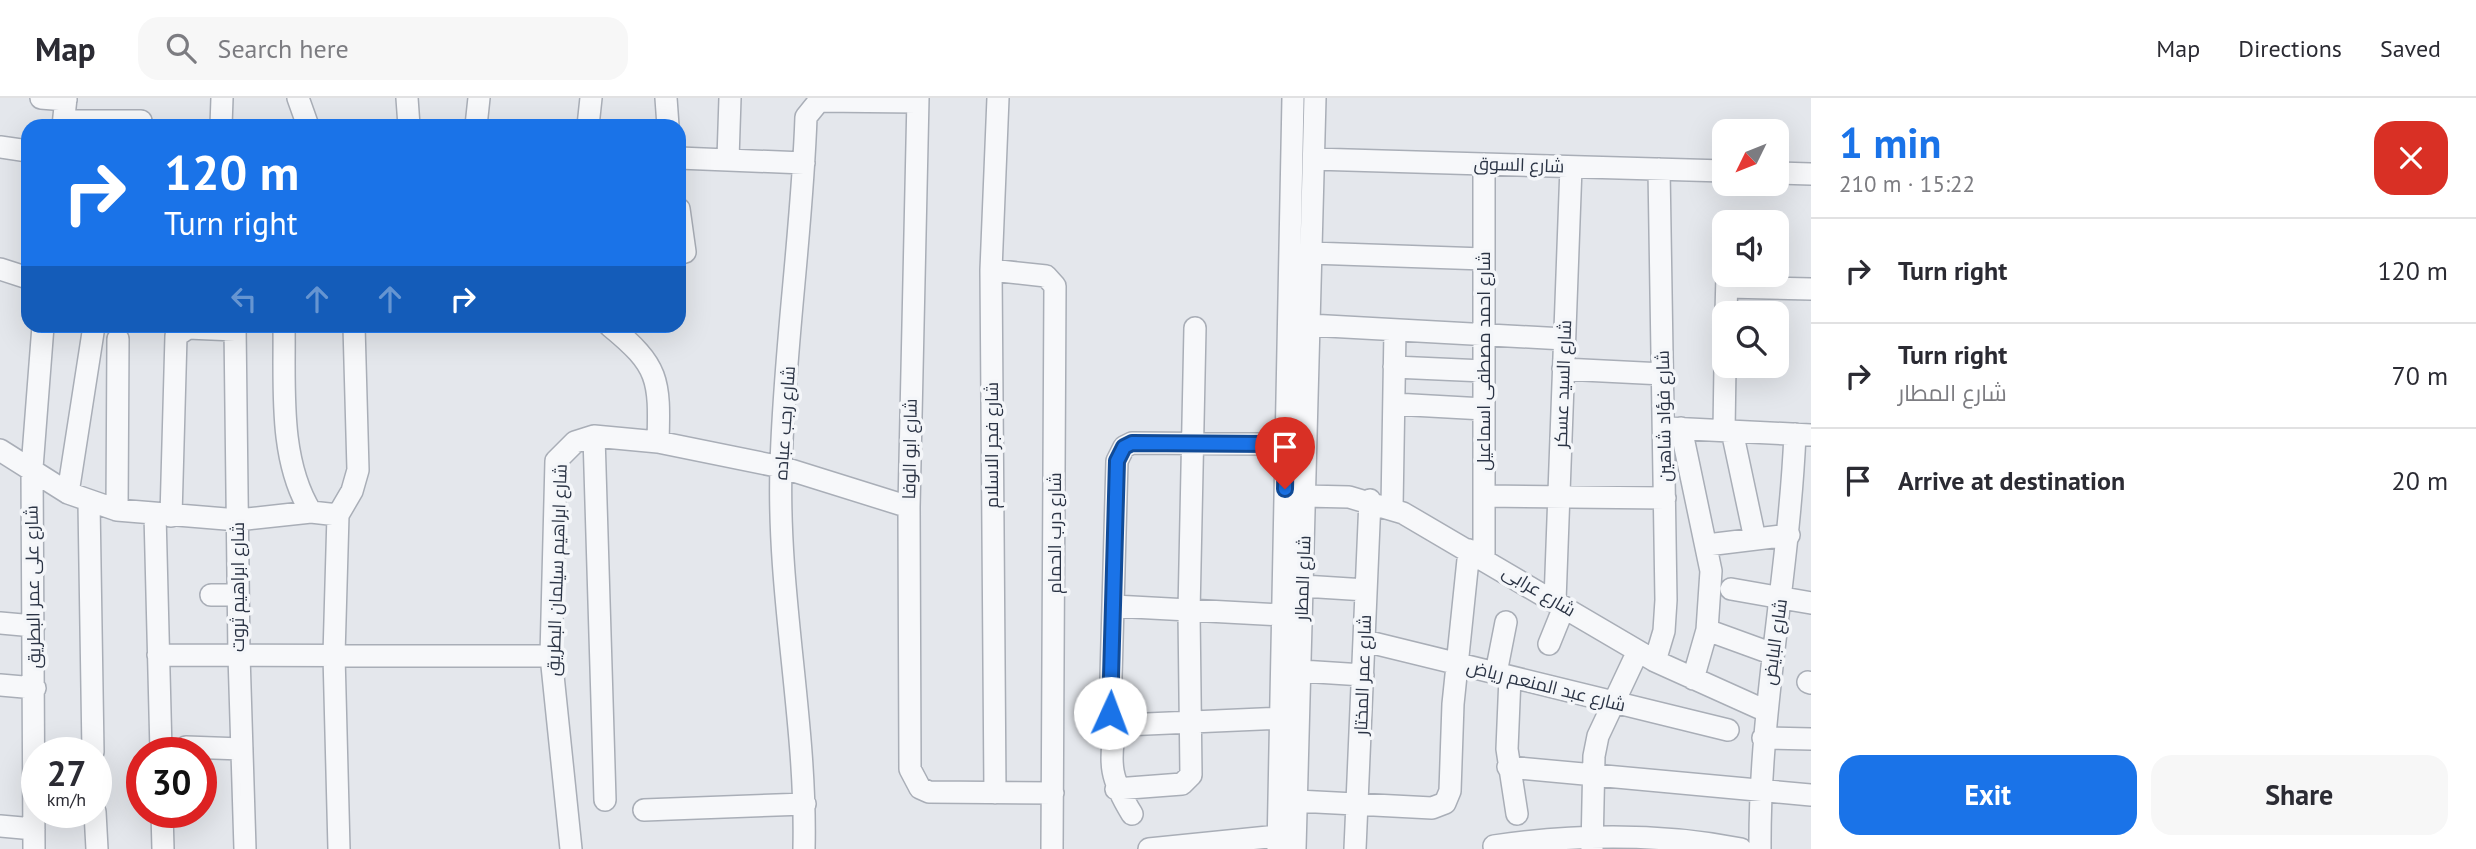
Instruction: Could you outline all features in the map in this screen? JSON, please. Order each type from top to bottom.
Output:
[{"type":"street","points":[[41,98],[64,111],[126,119]]},
{"type":"street","points":[[221,119],[222,98]]},
{"type":"street","points":[[298,98],[306,119]]},
{"type":"street","points":[[407,98],[408,119]]},
{"type":"street","points":[[477,119],[479,98]]},
{"type":"street","points":[[589,119],[591,98]]},
{"type":"street","points":[[666,98],[668,119]]},
{"type":"street","points":[[728,159],[730,98]]},
{"type":"street","name":"شارع فجر الاسلام","points":[[995,793],[991,270],[998,98]]},
{"type":"street","name":"شارع المطار","points":[[1293,98],[1286,444],[1294,533],[1303,586],[1295,849]]},
{"type":"street","name":"شارع المطار","points":[[1278,842],[1283,615],[1294,533],[1305,496],[1315,98]]},
{"type":"street","name":"شارع رجب عباده","points":[[804,849],[805,804],[782,582],[781,467],[806,117],[811,106],[819,101],[918,100]]},
{"type":"street","name":"شارع ابو الوفا","points":[[918,100],[909,507],[910,769],[920,788],[929,792],[995,793]]},
{"type":"street","points":[[0,147],[21,150]]},
{"type":"street","points":[[686,158],[804,163]]},
{"type":"street","name":"شارع السوق","points":[[1314,159],[1712,171]]},
{"type":"street","name":"شارع احمد مصطفى اسماعيل","points":[[1359,804],[1432,808],[1445,803],[1450,791],[1457,664],[1484,496],[1484,164]]},
{"type":"street","name":"شارع السيد عسكر","points":[[1549,644],[1560,604],[1559,497],[1571,167]]},
{"type":"street","name":"شارع فؤاد شاهين","points":[[1592,843],[1593,773],[1598,736],[1612,702],[1647,656],[1666,615],[1665,498],[1672,428],[1663,374],[1659,169]]},
{"type":"street","points":[[1789,173],[1811,174]]},
{"type":"street","points":[[1311,253],[1484,259]]},
{"type":"street","points":[[0,269],[21,276]]},
{"type":"street","name":"شارع درب الحمام","points":[[991,270],[1046,276],[1055,286],[1052,849]]},
{"type":"street","points":[[1789,287],[1811,289]]},
{"type":"street","points":[[1309,325],[1564,339]]},
{"type":"street","points":[[1116,789],[1188,781],[1191,775],[1189,612],[1195,328]]},
{"type":"street","points":[[1392,508],[1395,330]]},
{"type":"street","name":"شارع على عمر البطريق","points":[[34,839],[32,468],[42,333]]},
{"type":"street","points":[[68,493],[93,333]]},
{"type":"street","points":[[161,737],[158,654],[163,515],[176,336],[180,333]]},
{"type":"street","name":"شارع ابراهيم ثروت","points":[[235,333],[239,655],[245,849]]},
{"type":"street","points":[[284,333],[287,431],[296,480],[311,512]]},
{"type":"street","points":[[339,849],[334,655],[338,515],[352,491],[358,470],[354,333]]},
{"type":"street","points":[[617,333],[652,366],[660,399],[659,442]]},
{"type":"street","points":[[117,339],[117,510]]},
{"type":"street","points":[[1394,367],[1484,371]]},
{"type":"street","points":[[1563,369],[1663,374]]},
{"type":"street","points":[[1726,378],[1728,431],[1755,539]]},
{"type":"street","points":[[1394,404],[1484,409]]},
{"type":"street","points":[[1693,679],[1707,630],[1712,590],[1706,545],[1672,428],[1803,435]]},
{"type":"street","name":"شارع البايض","points":[[1760,849],[1763,738],[1803,435]]},
{"type":"street","points":[[605,800],[594,436],[659,442],[781,467],[909,507]]},
{"type":"street","name":"شارع ابراهيم سيلمان البطريق","points":[[571,849],[551,656],[556,461],[575,442],[594,436]]},
{"type":"street","points":[[1132,814],[1116,789],[1111,763],[1116,724],[1110,713],[1120,452],[1132,443],[1286,444]]},
{"type":"street","points":[[0,450],[68,493],[89,503],[117,510],[238,520],[311,512],[338,515]]},
{"type":"street","name":"شارع عرابى","points":[[1305,496],[1370,500],[1392,508],[1647,656],[1766,711]]},
{"type":"street","points":[[1484,496],[1665,498]]},
{"type":"street","name":"شارع عمر المختار","points":[[1355,849],[1370,500]]},
{"type":"street","points":[[89,503],[93,737]]},
{"type":"street","points":[[1706,545],[1789,535]]},
{"type":"street","points":[[1303,586],[1366,590]]},
{"type":"street","points":[[1731,589],[1811,603]]},
{"type":"street","points":[[211,595],[238,595]]},
{"type":"street","points":[[1114,606],[1283,615]]},
{"type":"street","points":[[1506,622],[1503,675],[1508,767],[1517,814]]},
{"type":"street","points":[[0,623],[34,626]]},
{"type":"street","points":[[1707,630],[1773,654]]},
{"type":"street","name":"شارع عبد المنعم رياض","points":[[1364,642],[1728,730]]},
{"type":"street","points":[[158,654],[551,656]]},
{"type":"street","points":[[1301,671],[1363,675]]},
{"type":"street","points":[[0,685],[35,688]]},
{"type":"street","points":[[1116,724],[1281,718]]},
{"type":"street","points":[[1763,738],[1811,739]]},
{"type":"street","points":[[217,748],[242,749]]},
{"type":"street","points":[[1508,767],[1811,795]]},
{"type":"street","points":[[995,793],[1053,793]]},
{"type":"street","points":[[1297,801],[1359,804]]},
{"type":"street","points":[[644,810],[805,804]]},
{"type":"street","points":[[0,826],[34,839]]},
{"type":"street","points":[[96,828],[97,849]]},
{"type":"street","points":[[162,828],[163,849]]},
{"type":"street","points":[[1494,846],[1686,841],[1741,849]]},
{"type":"street","points":[[1149,849],[1278,842]]},
{"type":"route","points":[[1110,713],[1117,461],[1120,452],[1132,443],[1286,444],[1285,489]]}]
